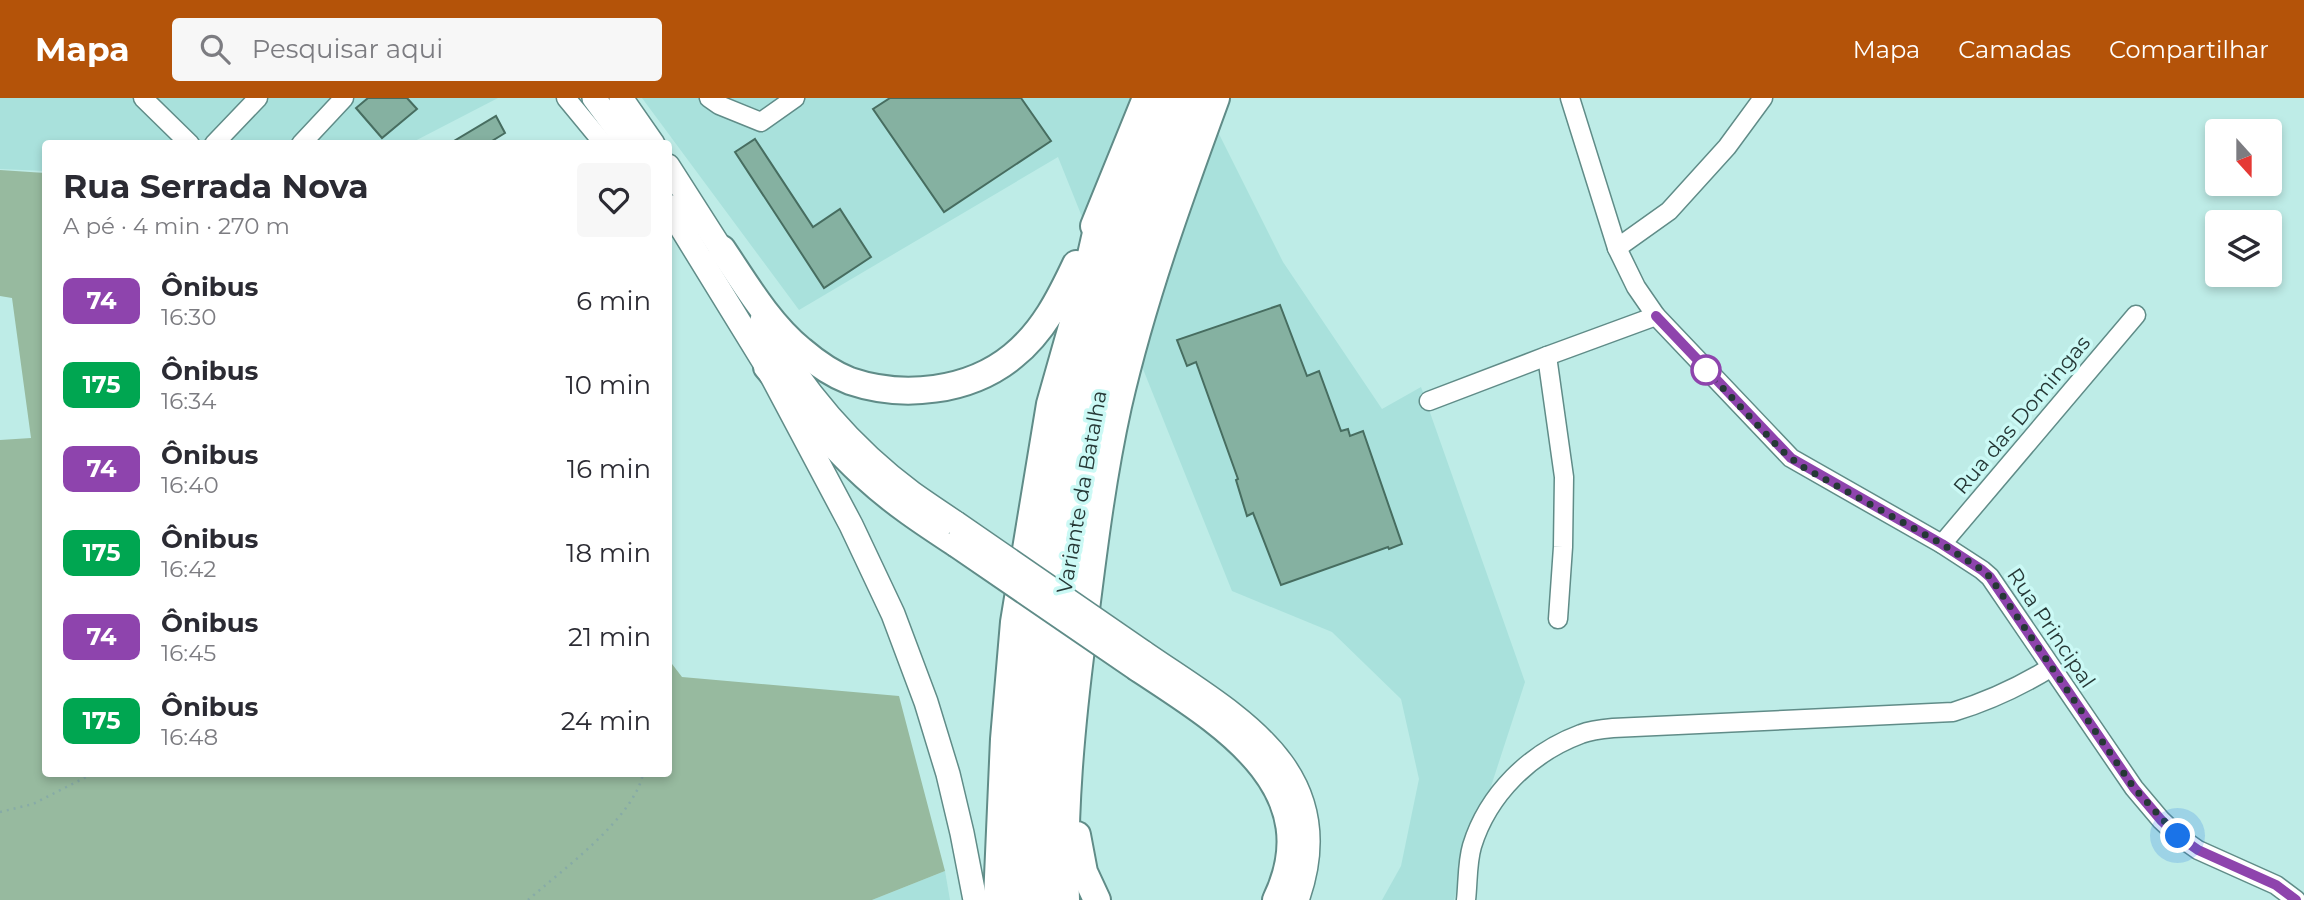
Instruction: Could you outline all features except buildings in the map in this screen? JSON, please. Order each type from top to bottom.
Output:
[{"type":"highway","points":[[722,249],[783,333],[814,360],[851,381],[916,391],[957,384],[977,377],[1000,365],[1024,346],[1047,319],[1062,295],[1101,212],[1146,98]]},
{"type":"highway","name":"Variante da Batalha","points":[[1019,900],[1024,741],[1033,635],[1059,465],[1080,364],[1108,268],[1128,204],[1168,98]]},
{"type":"highway","name":"Variante da Batalha","points":[[1043,900],[1051,704],[1070,543],[1084,459],[1095,406],[1147,220],[1193,98]]},
{"type":"highway","points":[[1066,900],[1067,776],[1103,482],[1118,405],[1165,240],[1216,98]]},
{"type":"highway","points":[[997,900],[1004,739],[1018,596],[1050,404],[1086,277],[1101,212]]},
{"type":"highway","points":[[767,367],[867,478],[907,510],[956,534],[1140,660],[1255,756],[1269,774],[1283,802],[1290,834],[1288,867],[1276,900]]},
{"type":"highway","points":[[1074,707],[1078,844],[1084,872],[1097,900]]},
{"type":"main road","points":[[594,98],[625,140]]},
{"type":"main road","points":[[621,98],[650,140]]},
{"type":"main road","points":[[672,172],[722,249],[775,342],[814,398],[866,454],[956,534]]},
{"type":"main road","points":[[672,212],[767,367],[862,547],[893,614],[911,659],[948,774],[975,900]]},
{"type":"main road","points":[[1140,660],[1237,718],[1283,763],[1300,795],[1309,832],[1307,867],[1297,900]]},
{"type":"street","points":[[143,98],[186,140]]},
{"type":"street","points":[[218,140],[258,98]]},
{"type":"street","points":[[305,140],[344,98]]},
{"type":"street","points":[[566,98],[601,140]]},
{"type":"street","points":[[709,98],[719,105],[761,121],[790,99]]},
{"type":"street","name":"Rua Principal","points":[[1570,98],[1617,248],[1636,287],[1656,316],[1791,458],[1942,544],[1990,577],[2138,795],[2178,836],[2198,850],[2276,885],[2296,900]]},
{"type":"street","points":[[1617,248],[1668,211],[1727,147],[1763,98]]},
{"type":"street","points":[[672,225],[694,248]]},
{"type":"street","name":"Rua das Domingas","points":[[1942,544],[2136,315]]},
{"type":"street","points":[[1429,401],[1656,316]]},
{"type":"street","points":[[1547,356],[1564,477],[1558,619]]},
{"type":"street","points":[[1466,900],[1471,848],[1500,792],[1519,771],[1550,748],[1583,733],[1613,728],[1954,712],[2013,690],[2050,668]]},
{"type":"path","points":[[0,812],[33,804],[86,777]]},
{"type":"path","points":[[528,900],[604,834],[632,799],[642,777]]},
{"type":"shaded area","points":[[0,98],[498,98],[417,140],[42,140],[42,171],[0,169]]},
{"type":"shaded area","points":[[642,98],[1201,98],[1283,262],[1382,409],[1421,387],[1525,682],[1454,900],[1382,900],[1401,866],[1419,779],[1401,699],[1332,632],[1232,591],[1058,157],[799,310]]},
{"type":"shaded area","points":[[945,871],[950,900],[872,900]]},
{"type":"green space","points":[[0,170],[42,173],[42,777],[672,777],[672,664],[682,677],[899,696],[945,871],[872,900],[0,900],[0,440],[31,438],[12,298],[0,296]]},
{"type":"bus line","name":"74","points":[[1656,316],[1780,449],[1801,466],[1942,544],[1990,577],[2143,801],[2161,820],[2198,850],[2276,885],[2296,900]]},
{"type":"route","points":[[1706,370],[1780,449],[1801,466],[1942,544],[1990,577],[2143,801],[2178,836]]}]
